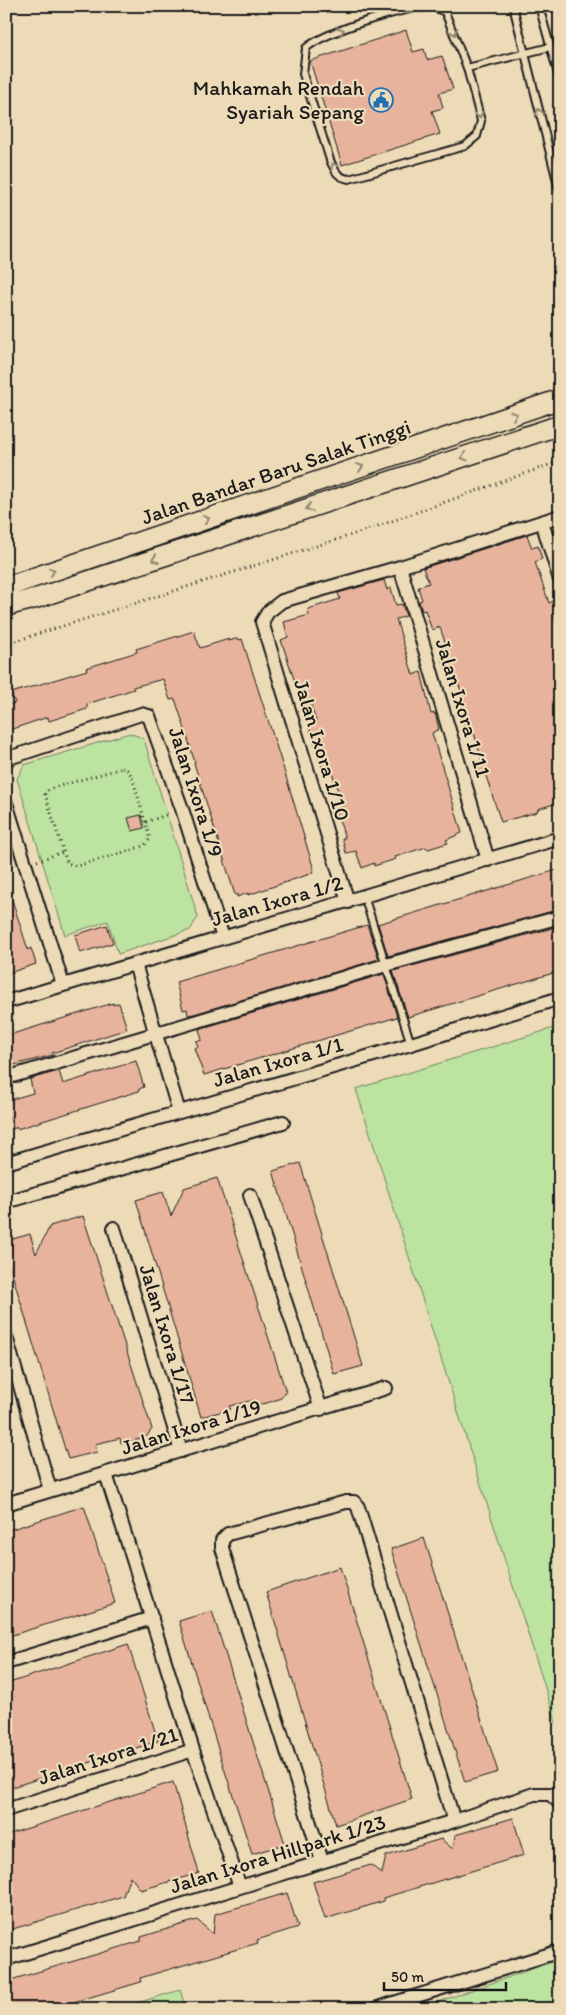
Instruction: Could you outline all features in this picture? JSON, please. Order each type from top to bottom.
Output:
[{"type":"main road","name":"Jalan Bandar Baru Salak Tinggi","points":[[6,587],[560,399]]},
{"type":"main road","name":"Jalan Bandar Baru Salak Tinggi","points":[[6,606],[47,595],[560,425]]},
{"type":"street","points":[[400,567],[560,516]]},
{"type":"street","points":[[542,522],[560,580]]},
{"type":"street","name":"Jalan Ixora 1/10","points":[[348,902],[262,622],[268,612],[282,601],[400,567]]},
{"type":"street","name":"Jalan Ixora 1/11","points":[[400,567],[488,860]]},
{"type":"street","name":"Jalan Ixora 1/9","points":[[6,759],[141,714],[149,716],[182,809],[223,938]]},
{"type":"street","points":[[6,803],[63,985]]},
{"type":"street","name":"Jalan Ixora 1/2","points":[[6,1002],[560,838]]},
{"type":"street","points":[[6,1078],[386,966],[560,917]]},
{"type":"street","points":[[135,964],[179,1112]]},
{"type":"street","name":"Jalan Ixora 1/1","points":[[6,1163],[411,1044],[560,998]]},
{"type":"street","points":[[6,1202],[283,1122]]},
{"type":"street","points":[[250,1195],[321,1409]]},
{"type":"street","name":"Jalan Ixora 1/17","points":[[114,1228],[181,1452]]},
{"type":"street","points":[[6,1337],[50,1490]]},
{"type":"street","name":"Jalan Ixora 1/19","points":[[6,1504],[386,1388]]},
{"type":"street","points":[[106,1474],[193,1750],[240,1887]]},
{"type":"street","points":[[322,1861],[222,1548],[222,1540],[228,1534],[346,1502],[354,1502],[358,1507],[454,1821]]},
{"type":"street","points":[[6,1663],[152,1618]]},
{"type":"street","name":"Jalan Ixora 1/21","points":[[6,1810],[193,1750]]},
{"type":"street","name":"Jalan Ixora Hillpark 1/23","points":[[6,1959],[454,1821],[534,1794],[550,1794],[560,1803]]},
{"type":"street","points":[[375,2009],[560,1951]]},
{"type":"lane","points":[[429,6],[446,12],[467,68],[481,121],[477,136],[464,146],[349,179],[340,177],[335,172],[303,74],[306,48],[324,36],[382,17],[429,6]]},
{"type":"lane","points":[[513,6],[560,193]]},
{"type":"lane","points":[[539,6],[560,81]]},
{"type":"lane","points":[[467,68],[550,47]]},
{"type":"lane","points":[[364,896],[411,1044]]},
{"type":"path","points":[[6,644],[364,532],[560,461]]},
{"type":"path","points":[[122,768],[127,770],[132,776],[150,839],[144,846],[77,866],[67,863],[63,852],[45,794],[49,789],[122,768]]},
{"type":"path","points":[[146,822],[182,809]]},
{"type":"path","points":[[26,864],[63,852]]},
{"type":"green space","points":[[130,733],[144,739],[198,917],[190,930],[118,954],[108,921],[65,935],[17,779],[24,765]]},
{"type":"green space","points":[[560,1026],[560,1735],[356,1089]]},
{"type":"green space","points":[[560,1959],[560,2009],[418,2009]]},
{"type":"green space","points":[[180,1990],[186,2009],[117,2009]]},
{"type":"building","name":"Mahkamah Rendah Syariah Sepang","points":[[406,30],[413,52],[424,49],[427,60],[442,56],[453,89],[439,93],[443,108],[432,111],[440,134],[342,165],[310,61]]},
{"type":"building","points":[[527,535],[532,548],[538,546],[542,559],[535,562],[549,603],[553,601],[558,615],[554,617],[560,635],[560,802],[538,809],[537,812],[501,822],[486,776],[480,775],[476,762],[482,761],[474,733],[467,734],[457,705],[465,703],[453,668],[447,671],[442,658],[449,655],[440,627],[432,630],[425,610],[422,611],[419,601],[422,600],[418,587],[429,583],[423,568]]},
{"type":"building","points":[[384,580],[387,590],[391,588],[396,605],[402,604],[406,616],[396,619],[413,675],[421,672],[431,714],[435,713],[439,729],[432,733],[462,833],[446,840],[448,843],[428,849],[426,847],[395,857],[396,859],[374,866],[374,863],[362,868],[356,851],[346,853],[342,838],[345,838],[336,810],[343,807],[330,766],[322,767],[309,726],[317,724],[307,694],[300,697],[281,640],[288,637],[284,622],[309,615],[308,609],[340,599],[338,593]]},
{"type":"building","points":[[194,631],[200,648],[229,639],[229,641],[238,638],[239,640],[242,639],[284,770],[314,870],[312,871],[313,873],[248,895],[248,893],[237,897],[237,894],[235,895],[175,699],[170,700],[163,679],[133,687],[134,689],[87,704],[87,709],[49,721],[48,717],[6,731],[6,706],[15,703],[11,693],[87,670],[86,668],[137,652],[136,649]]},
{"type":"building","points":[[141,815],[144,828],[132,831],[128,818]]},
{"type":"building","points":[[560,869],[560,909],[388,956],[378,924]]},
{"type":"building","points":[[9,890],[28,950],[31,948],[36,964],[6,974],[6,891]]},
{"type":"building","points":[[107,925],[113,943],[80,953],[75,935]]},
{"type":"building","points":[[367,925],[379,959],[194,1014],[188,1015],[187,1009],[183,1010],[176,982]]},
{"type":"building","points":[[560,926],[560,971],[408,1017],[393,971]]},
{"type":"building","points":[[384,974],[397,1017],[204,1075],[194,1048],[198,1047],[196,1041],[202,1040],[199,1029]]},
{"type":"building","points":[[113,1003],[113,1005],[119,1003],[127,1029],[52,1053],[53,1055],[6,1067],[6,1036]]},
{"type":"building","points":[[136,1061],[144,1087],[139,1089],[139,1091],[13,1129],[6,1108],[6,1101],[33,1093],[30,1079],[59,1071],[63,1084]]},
{"type":"building","points":[[300,1163],[363,1366],[334,1374],[273,1171]]},
{"type":"building","points":[[217,1178],[286,1392],[281,1398],[267,1403],[255,1405],[254,1400],[229,1406],[231,1409],[201,1417],[136,1200],[163,1192],[171,1216],[184,1188]]},
{"type":"building","points":[[83,1216],[152,1429],[147,1436],[133,1441],[121,1443],[120,1438],[95,1444],[97,1452],[68,1459],[6,1253],[6,1241],[30,1234],[36,1254],[50,1226]]},
{"type":"building","points":[[84,1506],[115,1603],[6,1637],[6,1531]]},
{"type":"building","points":[[424,1538],[498,1772],[465,1782],[391,1549]]},
{"type":"building","points":[[340,1567],[412,1799],[336,1825],[266,1592]]},
{"type":"building","points":[[212,1611],[285,1844],[252,1854],[179,1621]]},
{"type":"building","points":[[128,1644],[158,1741],[6,1789],[6,1684]]},
{"type":"building","points":[[173,1782],[199,1873],[141,1890],[130,1876],[123,1896],[6,1931],[6,1835]]},
{"type":"building","points":[[513,1818],[524,1855],[383,1898],[384,1901],[325,1919],[313,1882],[371,1865],[382,1874],[386,1856],[441,1839],[453,1849],[455,1835]]},
{"type":"building","points":[[287,1893],[298,1927],[257,1940],[258,1943],[140,1978],[141,1982],[50,2009],[9,2009],[6,1999],[6,1973],[14,1979],[141,1941],[141,1937],[197,1920],[213,1934],[215,1914]]},
{"type":"place","name":"Mahkamah Rendah Syariah Sepang","points":[[381,100]]}]
